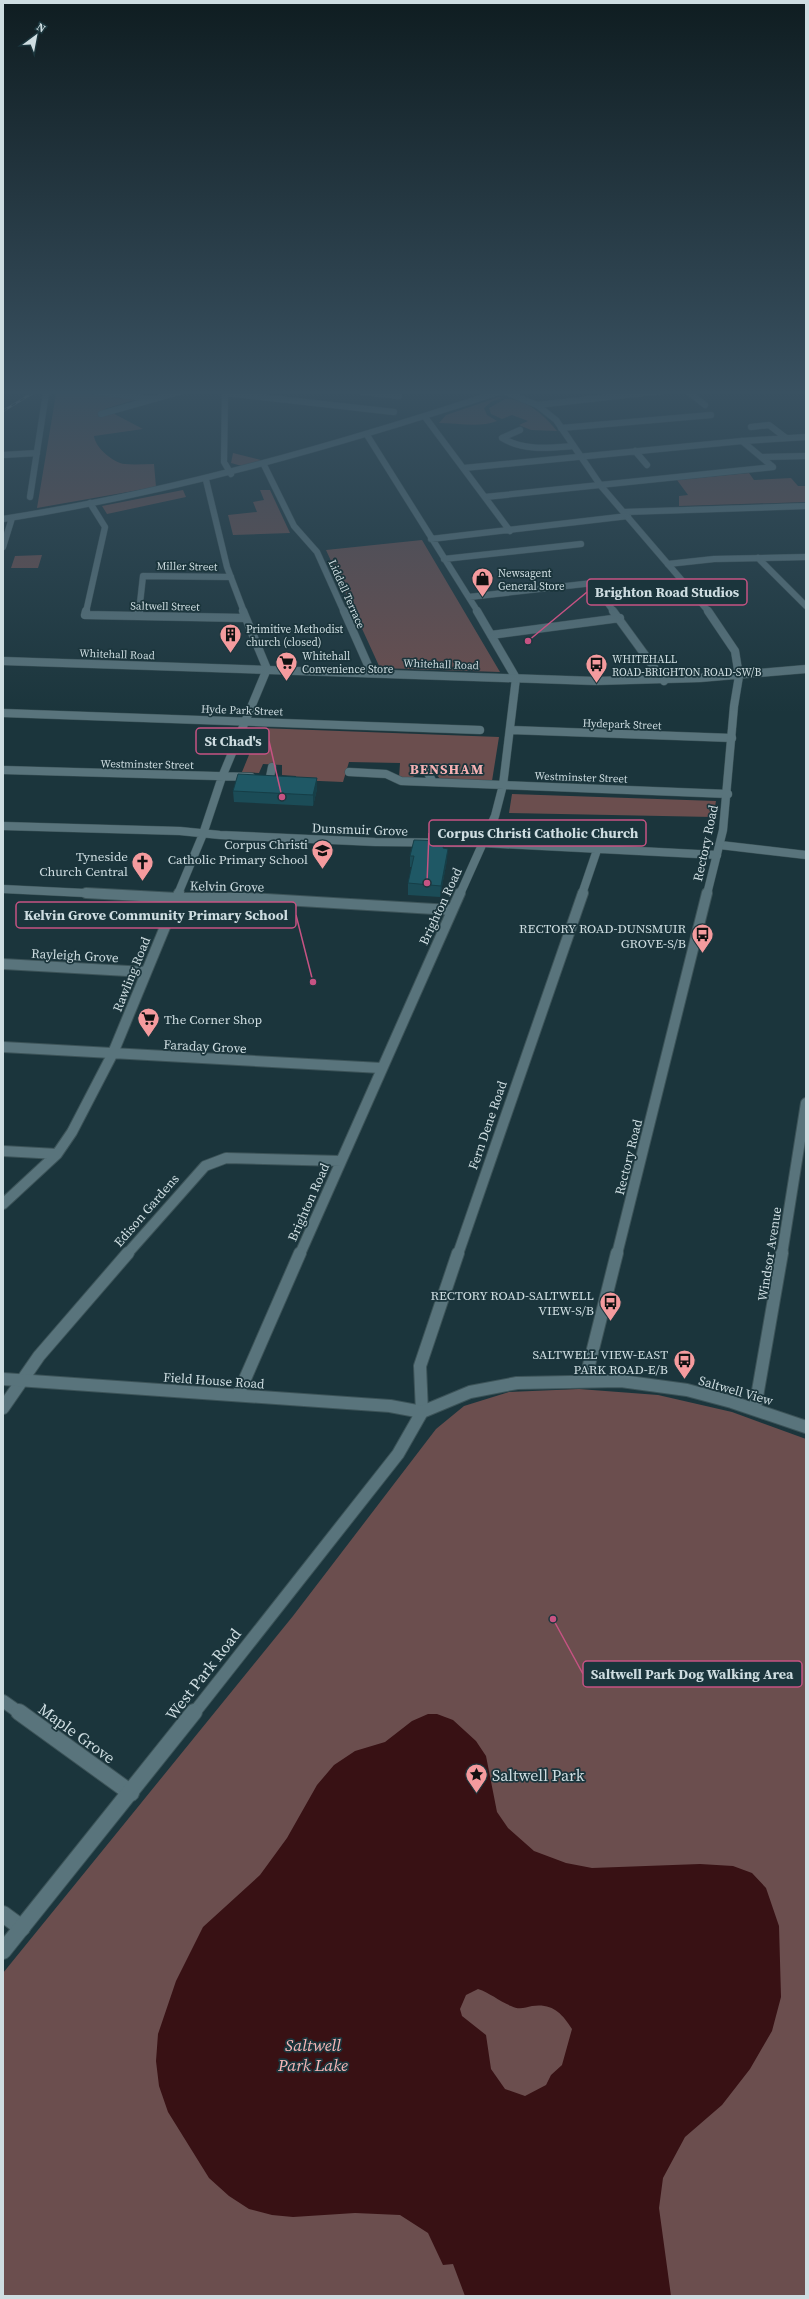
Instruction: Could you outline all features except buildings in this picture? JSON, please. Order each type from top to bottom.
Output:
[{"type":"street","points":[[3,519],[114,498]]},
{"type":"street","points":[[211,498],[230,577],[244,618],[257,640],[267,669]]},
{"type":"street","name":"Liddell Terrace","points":[[280,498],[294,526],[317,552],[371,672]]},
{"type":"street","points":[[406,498],[469,597],[516,678]]},
{"type":"street","points":[[486,498],[510,530]]},
{"type":"street","name":"Rectory Road","points":[[588,1380],[589,1365],[720,844],[728,794],[732,738],[739,676],[735,651],[730,640],[612,498]]},
{"type":"street","name":"Saltwell Street","points":[[90,503],[105,527],[85,615],[244,618]]},
{"type":"street","points":[[431,539],[626,514],[806,506]]},
{"type":"street","points":[[3,547],[12,518]]},
{"type":"street","points":[[444,559],[581,544]]},
{"type":"street","points":[[668,564],[714,559],[806,557]]},
{"type":"street","points":[[758,558],[805,603]]},
{"type":"street","name":"Miller Street","points":[[139,616],[143,576],[230,577]]},
{"type":"street","points":[[469,597],[593,583],[620,618],[664,681]]},
{"type":"street","points":[[490,635],[620,618]]},
{"type":"street","name":"Whitehall Road","points":[[3,662],[371,672],[516,678],[664,681],[739,676],[806,669]]},
{"type":"street","name":"Rawling Road","points":[[3,1204],[57,1154],[72,1132],[114,1054],[203,834],[222,777],[267,669]]},
{"type":"street","name":"Brighton Road","points":[[238,1395],[451,910],[495,816],[503,785],[511,730],[516,678]]},
{"type":"street","name":"Hyde Park Street","points":[[3,713],[480,730]]},
{"type":"street","name":"Hydepark Street","points":[[511,730],[732,738]]},
{"type":"street","name":"Westminster Street","points":[[3,770],[267,777],[272,767]]},
{"type":"street","points":[[426,770],[433,782]]},
{"type":"street","name":"Westminster Street","points":[[348,772],[386,774],[401,781],[728,794]]},
{"type":"street","name":"Dunsmuir Grove","points":[[3,826],[180,831],[203,834],[375,842],[482,843],[717,855]]},
{"type":"street","points":[[720,844],[806,855]]},
{"type":"street","name":"Fern Dene Road","points":[[422,1412],[420,1366],[495,1140],[597,850]]},
{"type":"street","name":"Kelvin Grove","points":[[3,889],[177,898],[248,898],[354,903],[451,910]]},
{"type":"street","name":"Rayleigh Grove","points":[[3,964],[146,972]]},
{"type":"street","name":"Faraday Grove","points":[[3,1047],[381,1068]]},
{"type":"street","name":"Windsor Avenue","points":[[754,1408],[769,1338],[806,1103]]},
{"type":"street","points":[[3,1151],[57,1154]]},
{"type":"street","name":"Edison Gardens","points":[[3,1408],[8,1403],[15,1389],[24,1380],[39,1356],[74,1314],[205,1166],[226,1158],[341,1161]]},
{"type":"street","name":"Field House Road","points":[[3,1379],[390,1406],[422,1412]]},
{"type":"street","name":"Saltwell View","points":[[422,1412],[470,1392],[494,1386],[538,1380],[588,1380],[627,1382],[673,1388],[754,1408],[806,1427]]},
{"type":"street","name":"West Park Road","points":[[3,1951],[131,1793],[398,1454],[422,1412]]},
{"type":"street","name":"Maple Grove","points":[[3,1701],[131,1793]]},
{"type":"street","points":[[3,1914],[22,1928]]},
{"type":"shaded area","points":[[39,498],[92,498],[37,508]]},
{"type":"shaded area","points":[[141,498],[180,498],[107,514],[102,506]]},
{"type":"shaded area","points":[[263,498],[274,498],[290,533],[233,535],[228,515],[257,512],[253,502],[264,500]]},
{"type":"shaded area","points":[[679,498],[806,498],[806,502],[679,506]]},
{"type":"shaded area","points":[[422,540],[500,672],[380,668],[326,550]]},
{"type":"shaded area","points":[[42,555],[38,568],[11,568],[15,556]]},
{"type":"shaded area","points":[[260,728],[499,737],[492,781],[441,780],[430,767],[419,769],[420,773],[409,779],[399,778],[400,763],[349,762],[343,782],[296,780],[296,776],[282,775],[282,765],[263,764],[259,773],[242,772]]},
{"type":"shaded area","points":[[512,794],[716,801],[713,817],[509,813]]},
{"type":"shaded area","name":"Saltwell Park","points":[[579,1389],[658,1395],[732,1412],[806,1439],[806,2296],[3,2296],[3,1973],[293,1616],[436,1429],[464,1406],[509,1392]]},
{"type":"water","name":"Saltwell Park Lake","points":[[428,1714],[437,1714],[453,1720],[476,1741],[486,1756],[497,1812],[508,1828],[534,1851],[566,1863],[592,1868],[700,1864],[733,1866],[752,1873],[766,1888],[779,1926],[781,1997],[772,2031],[750,2069],[722,2105],[685,2137],[663,2178],[659,2208],[671,2296],[465,2296],[453,2264],[443,2265],[428,2233],[400,2215],[355,2213],[293,2217],[272,2215],[249,2209],[229,2196],[209,2178],[168,2112],[159,2086],[156,2061],[158,2034],[176,1981],[203,1927],[260,1875],[287,1838],[317,1785],[334,1765],[355,1751],[385,1742],[412,1721]],"holes":[[[478,1989],[516,2008],[539,2005],[551,2008],[556,2010],[568,2023],[572,2029],[562,2065],[551,2075],[546,2085],[525,2096],[505,2089],[491,2069],[486,2035],[462,2016],[460,2009],[466,1995]]]},
{"type":"place","name":"Newsagent General Store","points":[[482,598]]},
{"type":"place","name":"Brighton Road Studios","points":[[528,641]]},
{"type":"place","name":"Primitive Methodist church (closed)","points":[[230,654]]},
{"type":"place","name":"Whitehall Convenience Store","points":[[286,682]]},
{"type":"place","name":"WHITEHALL ROAD-BRIGHTON ROAD-SW/B","points":[[596,684]]},
{"type":"place","name":"St Chad's","points":[[282,797]]},
{"type":"place","name":"Corpus Christi Catholic Primary School","points":[[323,870]]},
{"type":"place","name":"Tyneside Church Central","points":[[143,882]]},
{"type":"place","name":"Corpus Christi Catholic Church","points":[[427,883]]},
{"type":"place","name":"RECTORY ROAD-DUNSMUIR GROVE-S/B","points":[[702,954]]},
{"type":"place","name":"Kelvin Grove Community Primary School","points":[[313,982]]},
{"type":"place","name":"The Corner Shop","points":[[149,1038]]},
{"type":"place","name":"RECTORY ROAD-SALTWELL VIEW-S/B","points":[[610,1322]]},
{"type":"place","name":"SALTWELL VIEW-EAST PARK ROAD-E/B","points":[[684,1380]]},
{"type":"place","name":"Saltwell Park Dog Walking Area","points":[[553,1619]]},
{"type":"place","name":"Saltwell Park","points":[[477,1794]]},
{"type":"district","name":"BENSHAM","points":[[447,769]]}]
